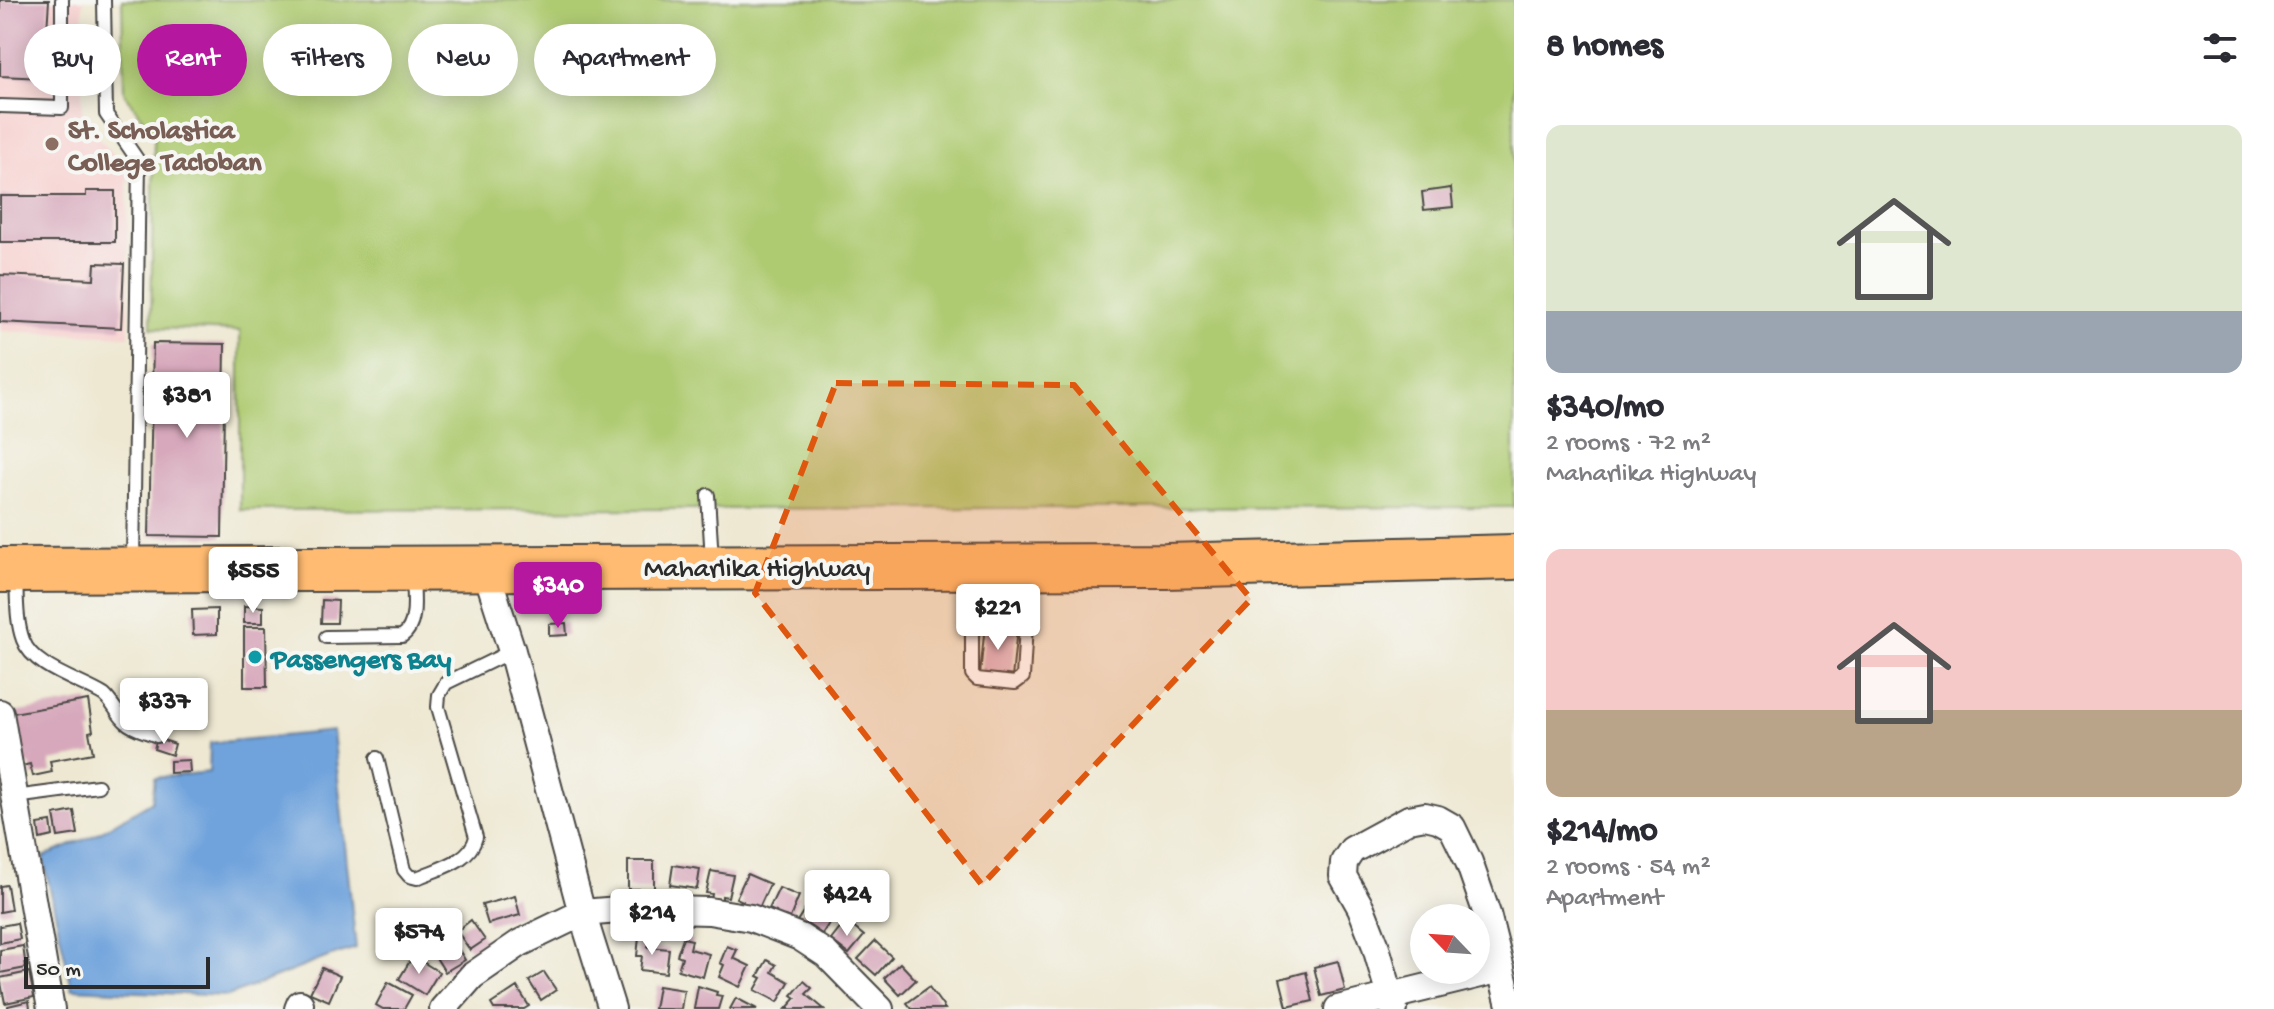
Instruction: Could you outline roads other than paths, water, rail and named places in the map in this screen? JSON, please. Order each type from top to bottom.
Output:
[{"type":"highway","name":"Maharlika Highway","points":[[8,570],[1166,566],[1514,557]]},
{"type":"street","points":[[485,567],[512,651],[582,913],[612,1009]]},
{"type":"street","points":[[0,713],[51,1009]]},
{"type":"street","points":[[1392,1002],[1361,908],[1343,876],[1344,862],[1352,850],[1409,819],[1425,816],[1452,827],[1469,862],[1511,1009]]},
{"type":"street","points":[[443,1009],[472,976],[520,943],[582,913],[631,909],[709,911],[751,918],[800,937],[826,954],[880,1009]]},
{"type":"street","points":[[1338,1009],[1392,1002],[1501,969]]},
{"type":"lane","points":[[0,106],[62,108],[62,0]]},
{"type":"lane","points":[[104,0],[106,114],[139,162],[133,569]]},
{"type":"lane","points":[[708,495],[713,566]]},
{"type":"lane","points":[[972,566],[972,674],[977,679],[1015,683],[1023,677],[1029,566]]},
{"type":"lane","points":[[326,637],[407,634],[412,623],[413,567]]},
{"type":"lane","points":[[8,570],[23,641],[32,655],[44,665],[104,695],[113,702],[129,725],[157,736]]},
{"type":"lane","points":[[377,758],[404,870],[409,876],[417,878],[465,857],[473,848],[476,837],[438,707],[439,695],[446,683],[512,651]]},
{"type":"lane","points":[[15,797],[98,786]]},
{"type":"water","points":[[333,731],[356,948],[228,996],[72,989],[43,857],[95,835],[152,801],[155,778],[209,772],[210,743]]},
{"type":"place","name":"St. Scholastica College Tacloban","points":[[52,144]]},
{"type":"place","name":"Passengers Bay","points":[[255,657]]}]
